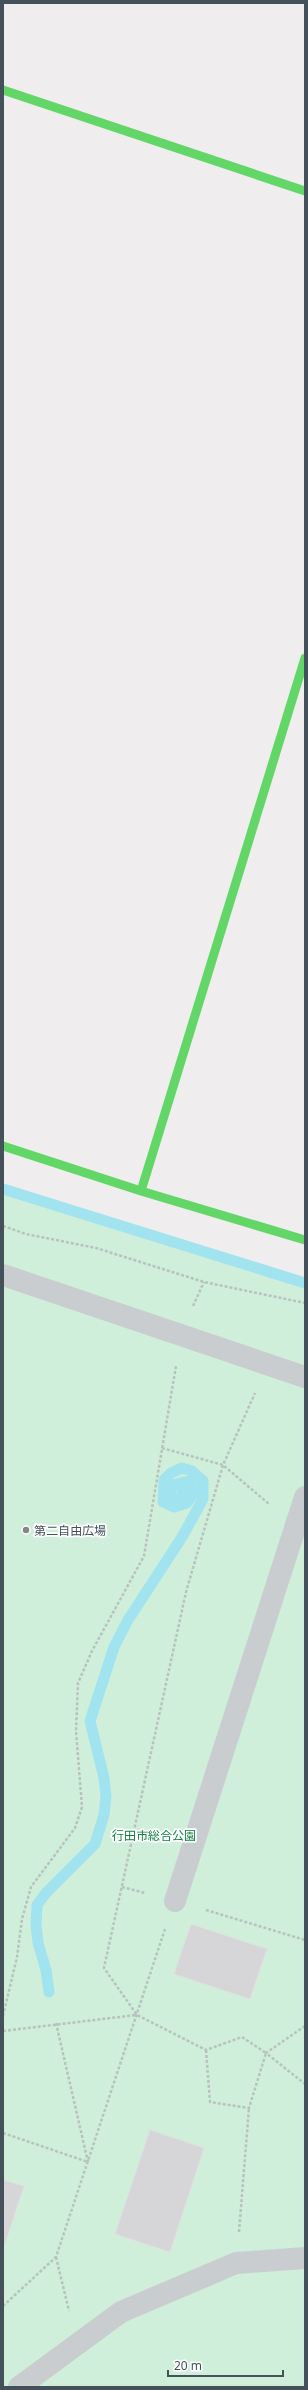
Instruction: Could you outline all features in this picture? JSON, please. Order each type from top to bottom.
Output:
[{"type":"street","points":[[3,90],[305,191]]},
{"type":"street","points":[[141,1191],[305,658]]},
{"type":"street","points":[[3,1146],[141,1191],[305,1240]]},
{"type":"lane","points":[[3,1275],[305,1377]]},
{"type":"lane","points":[[175,1901],[305,1497]]},
{"type":"lane","points":[[19,2387],[121,2312],[236,2263],[305,2258]]},
{"type":"path","points":[[3,1226],[26,1234],[96,1248],[204,1282],[305,1303]]},
{"type":"path","points":[[3,2016],[17,1957],[22,1919],[31,1888],[75,1828],[82,1807],[76,1731],[78,1683],[92,1651],[144,1556],[180,1336],[204,1282]]},
{"type":"path","points":[[267,1365],[223,1465],[186,1592],[104,1968],[137,2015],[206,2050],[242,2037],[266,2053],[305,2084]]},
{"type":"path","points":[[162,1448],[223,1465],[296,1526]]},
{"type":"path","points":[[122,1887],[175,1901],[305,1940]]},
{"type":"path","points":[[3,2306],[56,2257],[175,1901]]},
{"type":"path","points":[[3,2031],[56,2023],[137,2015]]},
{"type":"path","points":[[56,2023],[88,2162]]},
{"type":"path","points":[[236,2263],[249,2108],[266,2053],[305,2026]]},
{"type":"path","points":[[206,2050],[210,2102],[249,2108]]},
{"type":"path","points":[[3,2133],[88,2162]]},
{"type":"path","points":[[56,2257],[78,2343]]},
{"type":"green space","name":"行田市総合公園","points":[[3,1188],[305,1283],[305,2387],[3,2387]]},
{"type":"building","points":[[191,1924],[267,1949],[250,1999],[174,1974]]},
{"type":"building","points":[[150,2130],[204,2148],[170,2252],[115,2234]]},
{"type":"building","points":[[3,2180],[24,2186],[3,2250]]},
{"type":"waterway","points":[[3,1189],[305,1283]]},
{"type":"waterway","points":[[49,1992],[46,1970],[38,1943],[36,1925],[37,1905],[46,1893],[95,1844],[104,1815],[106,1796],[104,1778],[90,1721],[114,1647],[128,1620],[182,1537],[203,1499],[203,1481],[192,1471],[182,1468],[171,1473],[164,1480],[163,1502],[174,1507],[187,1503],[195,1491],[189,1481],[172,1485],[170,1494],[175,1499],[183,1496],[186,1492],[182,1490]]},
{"type":"traffic: fast","points":[[3,90],[305,191]]},
{"type":"traffic: fast","points":[[141,1191],[305,658]]},
{"type":"traffic: fast","points":[[3,1146],[141,1191],[305,1240]]},
{"type":"place","name":"第二自由広場","points":[[26,1530]]}]
